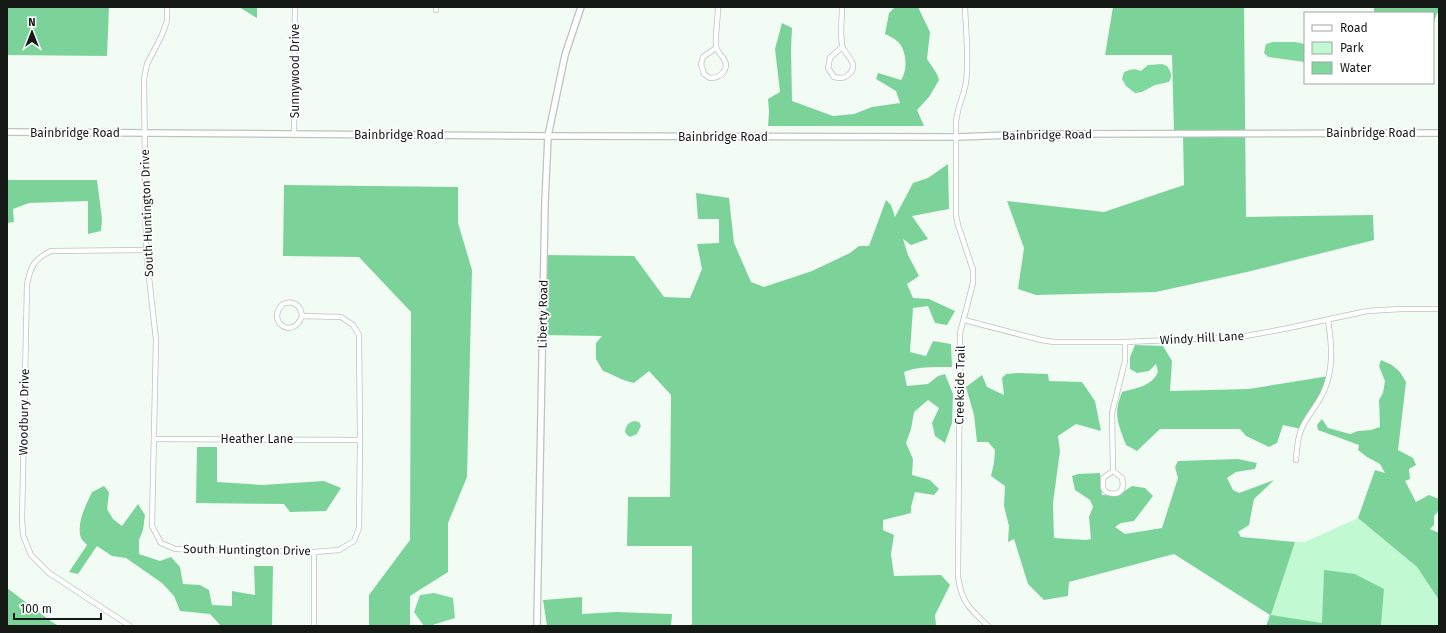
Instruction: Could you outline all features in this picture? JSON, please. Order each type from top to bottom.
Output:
[{"type":"street","name":"South Huntington Drive","points":[[166,7],[166,20],[162,35],[147,64],[144,79],[146,250],[156,340],[152,526],[161,543],[175,549],[314,552],[338,550],[354,541],[359,528],[359,335],[353,324],[341,317],[302,316]]},
{"type":"street","name":"Sunnywood Drive","points":[[294,134],[295,7]]},
{"type":"street","name":"Liberty Road","points":[[537,626],[545,202],[548,136],[565,55],[581,7]]},
{"type":"street","points":[[716,48],[703,57],[701,64],[704,74],[710,78],[720,76],[724,73],[726,68],[724,59],[716,48],[718,7]]},
{"type":"street","points":[[842,7],[842,47],[851,58],[853,67],[852,72],[844,78],[839,78],[834,77],[828,68],[830,58],[842,47]]},
{"type":"street","name":"Creekside Trail","points":[[966,7],[966,75],[963,95],[957,110],[956,215],[973,270],[973,283],[960,333],[958,577],[963,598],[972,611],[988,626]]},
{"type":"street","name":"Bainbridge Road","points":[[7,132],[957,137],[1039,134],[1439,133]]},
{"type":"street","name":"Woodbury Drive","points":[[130,626],[49,573],[31,555],[23,535],[22,511],[27,285],[29,272],[34,262],[42,255],[51,251],[146,250]]},
{"type":"street","points":[[287,302],[299,306],[302,311],[302,316],[300,323],[290,328],[283,326],[278,321],[277,314],[281,305],[287,302]]},
{"type":"street","name":"Windy Hill Lane","points":[[964,320],[1047,341],[1125,342],[1261,334],[1367,311],[1401,309],[1439,310]]},
{"type":"street","points":[[1296,460],[1297,442],[1301,429],[1324,393],[1329,376],[1331,339],[1328,320]]},
{"type":"street","points":[[1112,471],[1112,413],[1125,361],[1125,342]]},
{"type":"street","name":"Heather Lane","points":[[154,439],[360,440]]},
{"type":"street","points":[[1112,471],[1122,478],[1123,482],[1123,487],[1119,493],[1116,494],[1106,492],[1103,488],[1103,478],[1112,471]]},
{"type":"street","points":[[314,552],[314,626]]},
{"type":"green space","points":[[1358,518],[1417,567],[1439,600],[1439,626],[1381,626],[1384,589],[1324,570],[1323,623],[1271,616],[1295,542],[1305,542]]},
{"type":"shaded area","points":[[7,7],[109,7],[107,56],[7,55]]},
{"type":"shaded area","points":[[239,7],[257,7],[257,18]]},
{"type":"shaded area","points":[[895,7],[918,7],[930,32],[927,59],[937,74],[939,80],[929,97],[917,110],[924,126],[768,126],[768,99],[780,92],[775,49],[782,23],[792,28],[792,101],[833,116],[854,114],[872,107],[900,103],[896,91],[876,79],[878,73],[901,80],[905,71],[905,54],[903,49],[896,40],[885,34],[889,13]]},
{"type":"shaded area","points":[[1113,7],[1244,7],[1246,217],[1373,215],[1374,240],[1247,272],[1156,292],[1036,295],[1018,289],[1024,248],[1007,201],[1104,212],[1184,185],[1183,134],[1174,134],[1172,55],[1105,55]]},
{"type":"shaded area","points":[[1374,7],[1439,7],[1439,13],[1437,13],[1434,22],[1434,12],[1374,12]]},
{"type":"shaded area","points":[[948,164],[949,209],[912,216],[928,239],[911,245],[903,239],[908,255],[919,276],[907,284],[913,298],[929,299],[955,311],[947,325],[935,323],[928,306],[913,308],[910,352],[926,356],[933,341],[951,344],[952,367],[922,368],[904,372],[907,386],[928,384],[938,376],[945,374],[953,394],[952,423],[945,443],[935,436],[932,423],[939,408],[928,400],[914,412],[911,429],[906,443],[913,459],[912,475],[930,480],[939,489],[934,495],[915,492],[911,513],[883,520],[883,530],[894,535],[891,554],[894,576],[941,575],[950,585],[935,615],[936,626],[689,626],[692,624],[692,546],[627,546],[628,497],[670,497],[671,395],[649,371],[634,383],[603,371],[596,359],[596,343],[602,336],[543,335],[544,255],[634,256],[664,297],[690,298],[702,269],[697,244],[719,243],[719,219],[698,219],[696,193],[729,198],[734,243],[751,282],[764,287],[812,271],[850,253],[859,246],[869,246],[886,200],[891,205],[895,217],[913,183],[928,178]]},
{"type":"shaded area","points":[[7,180],[97,180],[102,219],[101,231],[88,234],[88,201],[29,203],[13,209],[14,222],[7,223]]},
{"type":"shaded area","points":[[284,185],[458,187],[458,223],[472,270],[467,477],[448,523],[448,572],[410,596],[410,626],[369,626],[369,595],[410,540],[411,312],[359,257],[283,256]]},
{"type":"shaded area","points":[[1135,345],[1163,346],[1172,361],[1170,391],[1249,389],[1329,376],[1323,393],[1301,429],[1283,425],[1277,443],[1269,447],[1246,436],[1240,429],[1160,429],[1137,451],[1126,445],[1121,431],[1117,413],[1119,400],[1122,392],[1147,384],[1158,372],[1156,364],[1149,371],[1137,373],[1130,369],[1130,357]]},
{"type":"shaded area","points":[[1381,360],[1392,365],[1400,372],[1406,382],[1398,450],[1413,458],[1416,465],[1409,469],[1410,479],[1405,481],[1416,502],[1429,495],[1439,499],[1439,510],[1434,516],[1434,525],[1430,529],[1439,533],[1439,600],[1417,567],[1358,518],[1375,470],[1385,473],[1380,464],[1358,450],[1359,445],[1318,430],[1317,425],[1322,419],[1328,428],[1350,434],[1380,427],[1379,400],[1383,393],[1385,381],[1379,366]]},
{"type":"shaded area","points":[[1006,374],[1048,374],[1049,381],[1082,382],[1095,401],[1101,431],[1076,424],[1058,436],[1060,451],[1053,503],[1054,538],[1091,539],[1089,517],[1093,507],[1090,500],[1075,490],[1072,476],[1078,474],[1100,473],[1102,495],[1117,496],[1132,486],[1145,488],[1153,496],[1134,521],[1121,523],[1115,527],[1125,534],[1162,528],[1178,478],[1175,467],[1178,461],[1238,459],[1257,463],[1255,469],[1236,472],[1227,478],[1233,490],[1239,493],[1274,480],[1254,499],[1249,525],[1238,532],[1241,537],[1295,542],[1271,615],[1322,623],[1324,570],[1355,574],[1384,589],[1381,626],[1266,626],[1270,615],[1174,554],[1069,582],[1068,596],[1044,600],[1028,584],[1014,539],[1008,542],[1009,526],[1004,506],[1005,486],[991,476],[995,450],[988,442],[977,442],[974,415],[966,387],[982,375],[987,387],[1004,395],[1002,378]]},
{"type":"shaded area","points":[[197,447],[217,447],[217,482],[262,485],[324,481],[341,488],[326,511],[290,512],[284,504],[196,503]]},
{"type":"shaded area","points":[[104,486],[109,492],[107,509],[113,519],[122,526],[138,504],[145,515],[143,530],[139,540],[139,554],[160,561],[171,557],[180,567],[183,584],[200,585],[209,590],[212,605],[232,606],[232,591],[255,595],[254,566],[273,566],[272,626],[221,626],[210,614],[180,611],[174,596],[162,583],[126,558],[112,556],[97,546],[78,574],[69,572],[87,545],[81,538],[80,532],[81,520],[85,508],[92,492]]},
{"type":"shaded area","points":[[7,588],[52,622],[59,626],[7,626]]},
{"type":"shaded area","points":[[582,597],[582,614],[616,612],[672,614],[671,626],[547,626],[543,600]]},
{"type":"water","points":[[1273,42],[1295,42],[1304,44],[1304,62],[1268,57],[1264,53],[1266,44]]},
{"type":"water","points":[[1162,64],[1167,66],[1170,72],[1171,78],[1169,82],[1155,85],[1142,92],[1135,93],[1126,86],[1122,79],[1124,72],[1129,70],[1134,69],[1141,71],[1148,65]]},
{"type":"water","points":[[634,421],[639,422],[641,426],[637,434],[630,437],[625,432],[626,428],[628,424]]},
{"type":"water","points":[[434,593],[453,598],[455,618],[429,626],[424,626],[414,612],[420,595]]}]
